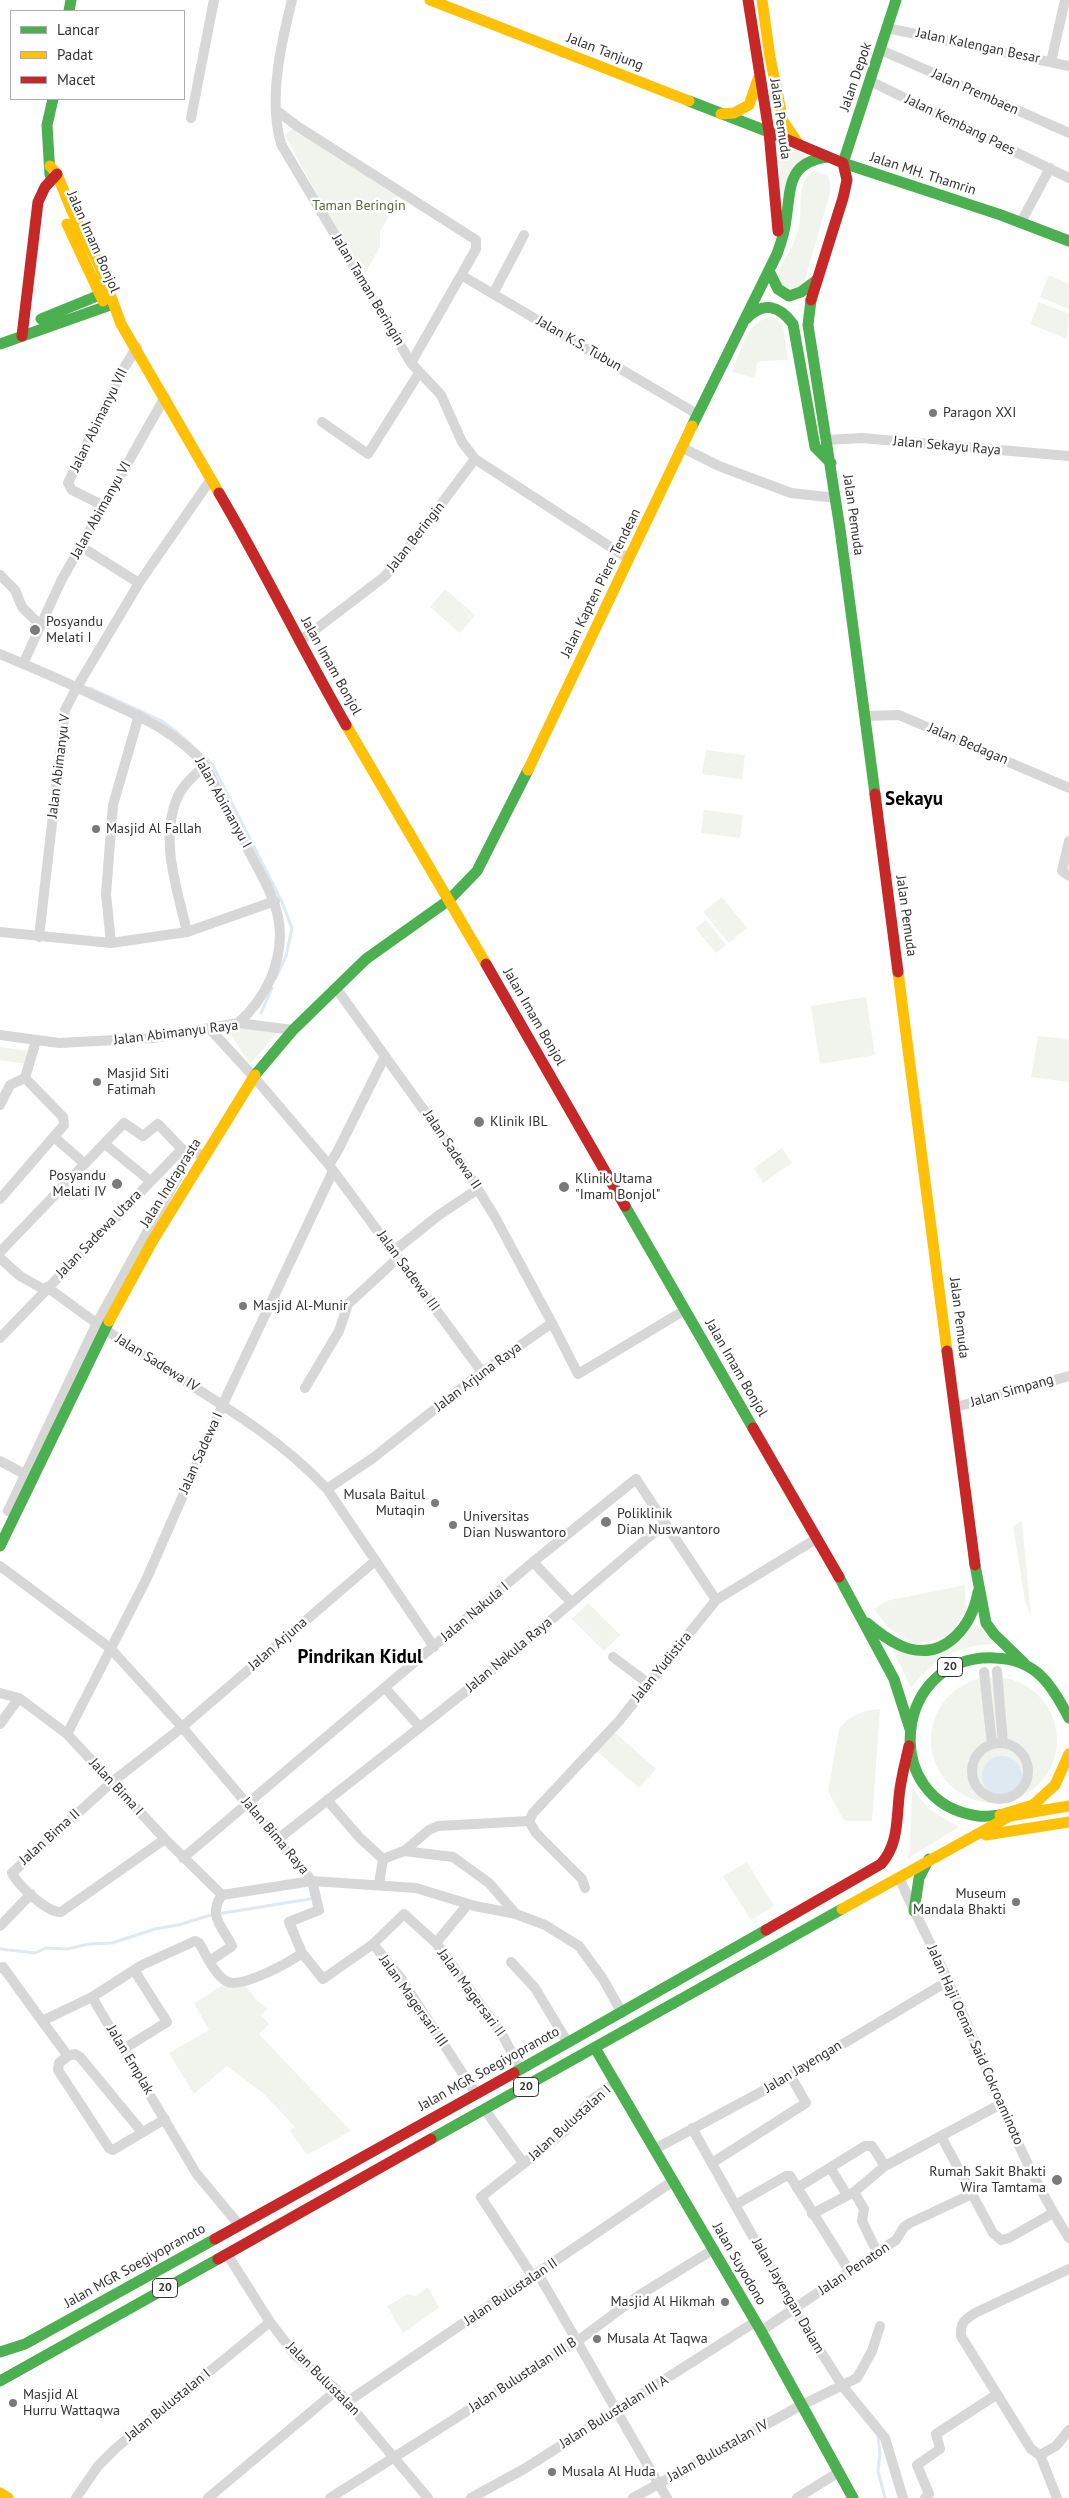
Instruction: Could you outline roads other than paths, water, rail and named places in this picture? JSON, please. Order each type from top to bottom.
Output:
[{"type":"main road","name":"Jalan Tanjung","points":[[430,0],[768,132]]},
{"type":"main road","name":"Jalan Pemuda","points":[[748,0],[768,132],[779,243]]},
{"type":"main road","name":"Jalan Pemuda","points":[[762,0],[770,57],[783,121],[800,145]]},
{"type":"main road","name":"Jalan Depok","points":[[842,163],[896,0]]},
{"type":"main road","points":[[721,114],[741,110],[749,104],[757,88],[758,75]]},
{"type":"main road","name":"Jalan Imam Bonjol","points":[[53,100],[47,125],[53,173],[67,226],[109,305],[136,347],[257,558],[299,642],[864,1620],[894,1679],[910,1729]]},
{"type":"main road","name":"Jalan MH. Thamrin","points":[[768,132],[842,163],[1021,222],[1069,241]]},
{"type":"main road","name":"Jalan Pemuda","points":[[768,271],[785,227],[788,196],[793,176],[804,166],[820,158],[828,157]]},
{"type":"main road","name":"Jalan Pemuda","points":[[842,163],[847,180],[816,280],[809,307],[808,325],[836,498],[978,1585],[986,1623],[994,1634],[1024,1663]]},
{"type":"main road","points":[[23,331],[38,202],[41,192],[53,173]]},
{"type":"main road","points":[[768,271],[778,291],[783,295],[792,297],[803,294],[816,280]]},
{"type":"main road","name":"Jalan Kapten Piere Tendean","points":[[449,900],[477,871],[629,559],[738,329],[768,271]]},
{"type":"main road","points":[[0,344],[23,331],[104,294]]},
{"type":"main road","points":[[0,335],[23,331],[109,305]]},
{"type":"main road","points":[[738,329],[758,309],[771,306],[788,316],[793,324],[814,447],[831,463]]},
{"type":"main road","name":"Jalan Indraprasta","points":[[0,1546],[101,1326],[254,1077],[293,1030],[379,948],[449,900]]},
{"type":"main road","points":[[864,1620],[891,1640],[909,1648],[917,1650],[939,1648],[956,1638],[968,1622],[975,1605],[978,1585]]},
{"type":"main road","name":"20","points":[[1069,1718],[1066,1701],[1044,1676],[1024,1663],[1007,1657],[992,1656],[959,1662],[941,1673],[926,1688],[916,1706],[910,1729],[910,1746],[918,1776],[938,1800],[965,1815],[980,1818],[1010,1816],[1069,1806]]},
{"type":"main road","name":"Jalan MGR Soegiyopranoto","points":[[0,2352],[25,2344],[622,2013],[888,1857],[896,1830],[899,1794],[910,1746]]},
{"type":"main road","name":"20","points":[[0,2381],[950,1848],[1038,1802],[1050,1792],[1059,1779],[1069,1754]]},
{"type":"main road","points":[[950,1848],[989,1834],[1069,1822]]},
{"type":"main road","points":[[914,1912],[919,1878],[929,1860]]},
{"type":"main road","name":"Jalan Suyodono","points":[[595,2048],[714,2249],[803,2405],[853,2498]]},
{"type":"main road","points":[[0,2493],[8,2498]]},
{"type":"street","points":[[191,118],[214,0]]},
{"type":"street","name":"Jalan Taman Beringin","points":[[292,0],[280,45],[276,110],[281,144],[411,363],[419,373]]},
{"type":"street","points":[[1051,62],[1064,0]]},
{"type":"street","name":"Jalan Kalengan Besar","points":[[887,28],[1069,66]]},
{"type":"street","name":"Jalan Prembaen","points":[[881,50],[1069,133]]},
{"type":"street","name":"Jalan Kembang Paes","points":[[870,81],[1069,178]]},
{"type":"street","name":"Jalan Taman Beringin","points":[[276,110],[297,126],[474,237],[477,246],[411,363]]},
{"type":"street","points":[[1021,222],[1050,168]]},
{"type":"street","points":[[494,294],[524,235]]},
{"type":"street","name":"Jalan K.S. Tubun","points":[[461,275],[697,414]]},
{"type":"street","name":"Jalan Abimanyu VII","points":[[102,506],[72,490],[68,483],[122,371],[136,347]]},
{"type":"street","points":[[322,422],[368,454],[374,448],[419,373],[441,395],[462,442],[476,459],[629,559]]},
{"type":"street","name":"Jalan Abimanyu VI","points":[[23,664],[40,625],[80,546],[165,397]]},
{"type":"street","name":"Jalan Sekayu Raya","points":[[826,440],[862,438],[1069,456]]},
{"type":"street","points":[[681,447],[719,466],[791,492],[836,498]]},
{"type":"street","name":"Jalan Beringin","points":[[299,642],[390,570],[476,459]]},
{"type":"street","name":"Jalan Abimanyu V","points":[[39,937],[63,717],[76,687],[139,583],[211,479]]},
{"type":"street","points":[[80,546],[139,583]]},
{"type":"street","points":[[0,575],[15,590],[22,607],[40,625]]},
{"type":"street","name":"Jalan Abimanyu I","points":[[0,654],[139,715],[173,734],[192,750],[205,765],[275,900],[281,926],[279,959],[258,1003],[238,1023]]},
{"type":"street","points":[[110,943],[106,894],[113,805],[139,715]]},
{"type":"street","name":"Jalan Bedagan","points":[[865,716],[899,715],[1069,788]]},
{"type":"street","points":[[187,932],[173,874],[170,837],[176,801],[183,786],[205,765]]},
{"type":"street","points":[[1069,841],[1062,871],[1069,876]]},
{"type":"street","points":[[0,932],[110,943],[187,932],[275,900]]},
{"type":"street","name":"Jalan Sadewa II","points":[[336,988],[478,1189],[552,1323]]},
{"type":"street","name":"Jalan Abimanyu Raya","points":[[0,1035],[59,1043],[128,1041],[238,1023],[293,1030]]},
{"type":"street","name":"Jalan Sadewa III","points":[[209,1028],[254,1077],[331,1168],[482,1372]]},
{"type":"street","points":[[0,1105],[10,1085],[24,1078],[36,1041]]},
{"type":"street","name":"Jalan Sadewa I","points":[[67,1734],[146,1580],[337,1152],[385,1056]]},
{"type":"street","points":[[0,1199],[64,1125],[63,1116],[24,1078]]},
{"type":"street","points":[[0,1252],[124,1123],[143,1136],[156,1124],[187,1150],[206,1156]]},
{"type":"street","points":[[54,1138],[84,1164]]},
{"type":"street","points":[[105,1144],[150,1181]]},
{"type":"street","points":[[0,1528],[187,1150]]},
{"type":"street","name":"Jalan Sadewa Utara","points":[[0,1338],[150,1181],[187,1150]]},
{"type":"street","points":[[305,1388],[339,1331],[348,1304],[396,1254],[439,1215],[478,1189]]},
{"type":"street","name":"Jalan Sadewa IV","points":[[0,1258],[20,1276],[46,1289],[223,1404],[279,1445],[328,1489]]},
{"type":"street","points":[[552,1323],[578,1374],[685,1310]]},
{"type":"street","name":"Jalan Arjuna Raya","points":[[328,1489],[373,1458],[482,1372],[552,1323]]},
{"type":"street","name":"Jalan Simpang","points":[[956,1407],[1069,1376]]},
{"type":"street","points":[[0,1461],[32,1479]]},
{"type":"street","name":"Jalan Nakula I","points":[[183,1858],[533,1562],[636,1479],[664,1524]]},
{"type":"street","points":[[328,1489],[434,1646]]},
{"type":"street","points":[[664,1524],[716,1600]]},
{"type":"street","name":"Jalan Nakula Raya","points":[[278,1839],[484,1677],[664,1524]]},
{"type":"street","name":"Jalan Yudistira","points":[[529,1821],[533,1813],[619,1721],[716,1600],[816,1539]]},
{"type":"street","name":"Jalan Arjuna","points":[[112,1782],[182,1727],[375,1561]]},
{"type":"street","points":[[533,1562],[571,1602]]},
{"type":"street","name":"Jalan Bima Raya","points":[[0,1566],[110,1648],[182,1727],[312,1880],[416,1888],[468,1904],[516,1914],[545,1925],[579,1946],[603,1979],[622,2013]]},
{"type":"street","points":[[613,1656],[649,1684]]},
{"type":"street","points":[[997,1671],[997,1743]]},
{"type":"street","points":[[984,1672],[997,1743]]},
{"type":"street","points":[[385,1688],[420,1727]]},
{"type":"street","name":"Jalan Bima I","points":[[0,1693],[19,1698],[67,1734],[183,1858],[222,1895]]},
{"type":"street","points":[[0,1724],[19,1698]]},
{"type":"street","points":[[997,1743],[1013,1746],[1020,1752],[1027,1763],[1028,1772],[1024,1786],[1018,1792],[1001,1799],[992,1798],[980,1791],[972,1775],[972,1766],[978,1754],[997,1743]]},
{"type":"street","name":"Jalan Bima II","points":[[112,1782],[13,1870],[13,1875],[31,1894],[49,1908],[61,1912],[165,1839]]},
{"type":"street","points":[[328,1800],[360,1838],[383,1859]]},
{"type":"street","points":[[383,1859],[404,1851],[433,1828],[529,1821],[536,1833],[582,1879],[585,1888]]},
{"type":"street","points":[[404,1851],[452,1858],[489,1883],[516,1914]]},
{"type":"street","points":[[379,1884],[383,1859]]},
{"type":"street","name":"Jalan Haji Oemar Said Cokroaminoto","points":[[899,1877],[948,1981],[1001,2104],[1053,2213],[1069,2238]]},
{"type":"street","points":[[210,1961],[232,1946],[216,1916],[216,1905],[222,1895],[312,1880],[319,1910],[289,1922],[302,1953],[323,1979],[374,1944]]},
{"type":"street","points":[[0,1926],[31,1894]]},
{"type":"street","name":"Jalan Magersari II","points":[[436,1944],[468,1904]]},
{"type":"street","name":"Jalan Magersari II","points":[[404,1914],[436,1944],[502,2034],[520,2069]]},
{"type":"street","name":"Jalan Magersari III","points":[[404,1914],[374,1944],[400,1977],[476,2094]]},
{"type":"street","points":[[42,2022],[92,1997],[134,1970],[195,1940],[226,1981],[239,1983],[279,1969],[302,1953]]},
{"type":"street","points":[[511,1962],[535,1988],[568,2043]]},
{"type":"street","points":[[1,1967],[68,2056]]},
{"type":"street","points":[[122,2050],[168,2022],[134,1970]]},
{"type":"street","name":"Jalan Jayengan","points":[[655,2149],[790,2076],[948,1981]]},
{"type":"street","name":"Jalan Emplak","points":[[92,1997],[196,2173],[239,2225]]},
{"type":"street","points":[[142,2132],[80,2057],[74,2054],[59,2063],[58,2070],[107,2147],[114,2150],[165,2119]]},
{"type":"street","points":[[712,2163],[806,2103],[790,2076]]},
{"type":"street","name":"Jalan Bulustalan I","points":[[535,2275],[481,2197],[564,2131],[590,2101],[616,2082]]},
{"type":"street","points":[[812,2214],[851,2193],[885,2166],[1001,2104]]},
{"type":"street","points":[[485,2110],[524,2164]]},
{"type":"street","name":"Jalan Jayengan Dalam","points":[[692,2128],[794,2310],[888,2446],[903,2498]]},
{"type":"street","points":[[942,2136],[993,2233],[1001,2240],[1009,2238],[1053,2213]]},
{"type":"street","points":[[797,2188],[869,2146],[872,2146],[885,2166]]},
{"type":"street","points":[[831,2169],[864,2209],[862,2222],[877,2252]]},
{"type":"street","points":[[736,2204],[786,2176],[792,2178],[812,2214],[850,2272]]},
{"type":"street","name":"Jalan Bulustalan II","points":[[347,2402],[673,2181]]},
{"type":"street","name":"Jalan Penaton","points":[[758,2326],[794,2310],[896,2240],[904,2227],[910,2223],[972,2194]]},
{"type":"street","name":"Jalan Bulustalan III B","points":[[330,2498],[578,2340],[638,2296],[714,2249]]},
{"type":"street","name":"Jalan Bulustalan","points":[[227,2254],[270,2322],[297,2357],[337,2390],[428,2498]]},
{"type":"street","points":[[1057,2498],[1040,2455],[1031,2449],[961,2336],[962,2322],[975,2313],[1069,2269]]},
{"type":"street","points":[[535,2275],[578,2340],[667,2498]]},
{"type":"street","name":"Jalan Bulustalan I","points":[[76,2498],[98,2466],[116,2448],[270,2322]]},
{"type":"street","name":"Jalan Bulustalan III A","points":[[471,2498],[524,2469],[617,2410],[758,2326]]},
{"type":"street","points":[[846,2384],[859,2376],[872,2351],[880,2326]]},
{"type":"street","name":"Jalan Bulustalan IV","points":[[633,2498],[803,2405],[846,2384]]},
{"type":"street","points":[[208,2498],[337,2390]]},
{"type":"street","points":[[926,2498],[929,2494],[917,2465],[940,2449],[936,2434],[996,2395]]},
{"type":"street","points":[[1040,2455],[1056,2446],[1069,2430]]},
{"type":"street","points":[[797,2498],[839,2472]]},
{"type":"waterway","points":[[90,688],[160,720],[177,732],[212,764],[282,902],[292,928],[286,956],[276,978]]},
{"type":"waterway","points":[[261,1013],[272,988]]},
{"type":"waterway","points":[[0,1949],[35,1953],[46,1948],[67,1949],[89,1944],[112,1943],[155,1929],[178,1925],[211,1915],[310,1899]]},
{"type":"waterway","points":[[878,2435],[880,2454],[878,2471],[885,2498]]},
{"type":"place","name":"Paragon XXI","points":[[933,413]]},
{"type":"place","name":"Posyandu Melati I","points":[[35,630]]},
{"type":"place","name":"Masjid Al Fallah","points":[[96,829]]},
{"type":"place","name":"Masjid Siti Fatimah","points":[[97,1082]]},
{"type":"place","name":"Klinik IBL","points":[[479,1122]]},
{"type":"place","name":"Posyandu Melati IV","points":[[117,1184]]},
{"type":"place","name":"Klinik Utama \"Imam Bonjol\"","points":[[564,1187]]},
{"type":"place","name":"Masjid Al-Munir","points":[[243,1306]]},
{"type":"place","name":"Musala Baitul Mutaqin","points":[[435,1503]]},
{"type":"place","name":"Poliklinik Dian Nuswantoro","points":[[606,1522]]},
{"type":"place","name":"Universitas Dian Nuswantoro","points":[[453,1525]]},
{"type":"place","name":"Museum Mandala Bhakti","points":[[1016,1902]]},
{"type":"place","name":"Rumah Sakit Bhakti Wira Tamtama","points":[[1057,2180]]},
{"type":"place","name":"Masjid Al Hikmah","points":[[725,2302]]},
{"type":"place","name":"Musala At Taqwa","points":[[597,2339]]},
{"type":"place","name":"Masjid Al Hurru Wattaqwa","points":[[13,2403]]},
{"type":"place","name":"Musala Al Huda","points":[[552,2472]]},
{"type":"district","name":"Sekayu","points":[[914,800]]},
{"type":"district","name":"Pindrikan Kidul","points":[[360,1658]]},
{"type":"park label","name":"Taman Beringin","points":[[359,206]]}]
